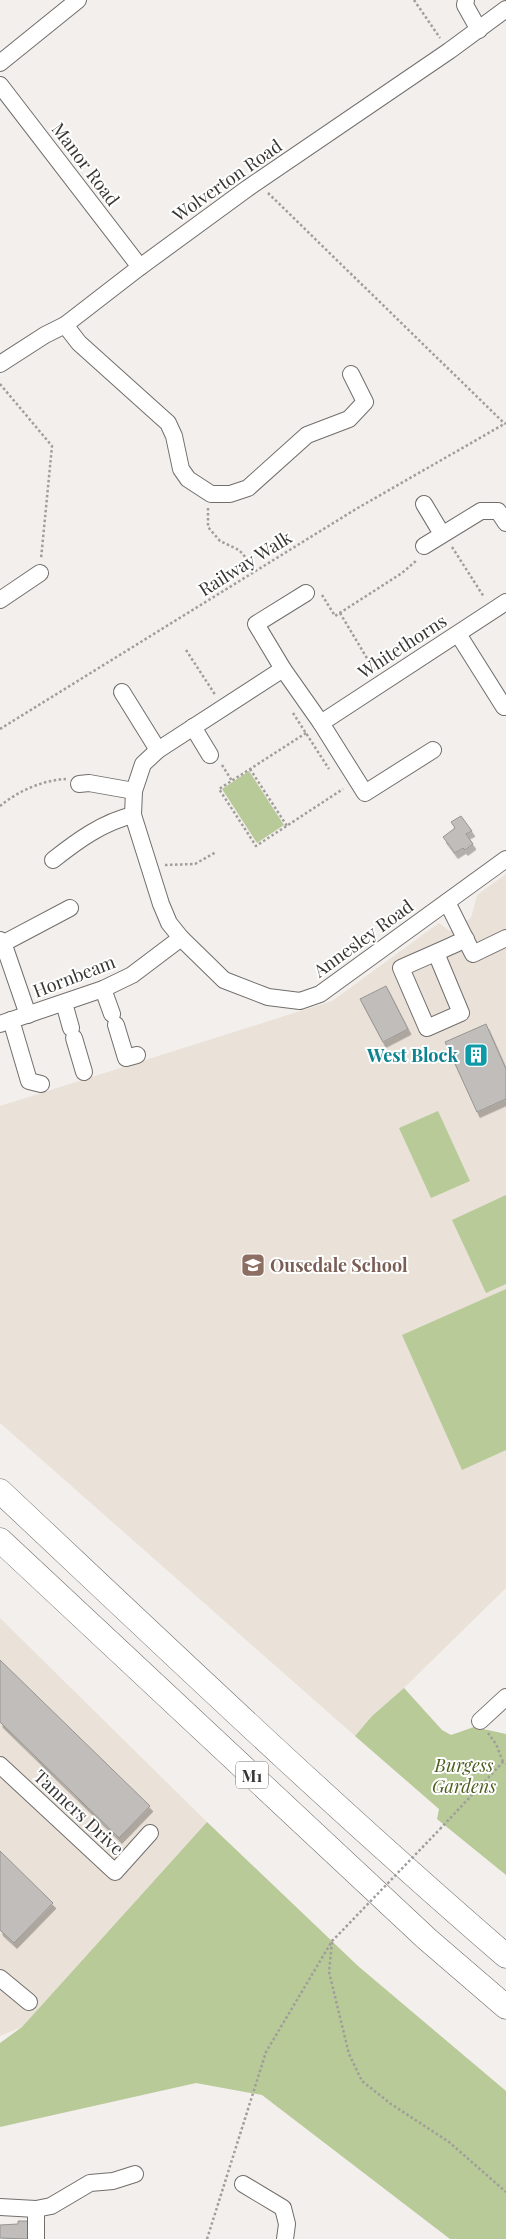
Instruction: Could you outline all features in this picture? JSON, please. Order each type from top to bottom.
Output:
[{"type":"highway","name":"M1","points":[[0,1491],[238,1714],[506,1956]]},
{"type":"highway","name":"M1","points":[[0,1540],[427,1939],[506,2007]]},
{"type":"street","points":[[0,63],[78,0]]},
{"type":"street","points":[[466,0],[465,5],[479,30]]},
{"type":"street","name":"Wolverton Road","points":[[0,364],[45,335],[65,325],[248,188],[449,51],[506,9]]},
{"type":"street","name":"Manor Road","points":[[0,85],[140,267]]},
{"type":"street","points":[[65,325],[79,344],[168,424],[174,436],[181,469],[188,479],[211,494],[230,494],[248,488],[307,435],[349,419],[365,402],[351,374]]},
{"type":"street","points":[[424,504],[443,534]]},
{"type":"street","points":[[424,550],[443,534],[481,511],[498,510],[506,523]]},
{"type":"street","points":[[0,600],[40,573]]},
{"type":"street","points":[[306,593],[256,624],[283,669],[321,723],[365,793],[433,750]]},
{"type":"street","name":"Whitethorns","points":[[321,723],[500,607]]},
{"type":"street","points":[[458,634],[504,707],[506,706]]},
{"type":"street","name":"Annesley Road","points":[[283,669],[158,750],[143,764],[134,791],[134,816],[169,923],[181,938],[224,980],[268,997],[300,1001],[320,994],[506,859]]},
{"type":"street","points":[[122,692],[158,750]]},
{"type":"street","points":[[193,727],[210,755]]},
{"type":"street","points":[[79,784],[89,783],[134,791]]},
{"type":"street","points":[[53,860],[76,842],[100,828],[117,819],[134,816]]},
{"type":"street","points":[[447,902],[473,954],[506,938]]},
{"type":"street","points":[[28,1015],[1,942],[70,908]]},
{"type":"street","name":"Hornbeam","points":[[5,1022],[103,989],[132,975],[181,938]]},
{"type":"street","points":[[436,952],[461,1013],[427,1028],[401,968],[436,952],[466,939]]},
{"type":"street","points":[[103,989],[126,1058],[137,1056]]},
{"type":"street","points":[[64,1003],[84,1072]]},
{"type":"street","points":[[5,1022],[29,1081],[41,1084]]},
{"type":"street","points":[[480,1721],[506,1696]]},
{"type":"street","name":"Tanners Drive","points":[[0,1765],[115,1872],[150,1834]]},
{"type":"street","points":[[0,1978],[29,2002]]},
{"type":"street","points":[[0,2207],[36,2209],[51,2206],[90,2183],[113,2181],[135,2174]]},
{"type":"street","points":[[244,2184],[283,2208],[287,2224],[285,2239]]},
{"type":"street","points":[[36,2209],[36,2239]]},
{"type":"path","points":[[414,0],[449,51]]},
{"type":"path","points":[[262,195],[270,193],[505,423]]},
{"type":"path","points":[[0,384],[52,446],[40,573]]},
{"type":"path","name":"Railway Walk","points":[[0,729],[256,570],[505,423]]},
{"type":"path","points":[[211,494],[208,502],[208,527],[220,541],[239,550],[256,570]]},
{"type":"path","points":[[443,534],[500,607]]},
{"type":"path","points":[[306,593],[321,593],[335,616],[402,573],[424,550]]},
{"type":"path","points":[[340,613],[382,683]]},
{"type":"path","points":[[186,650],[223,708]]},
{"type":"path","points":[[306,733],[219,789],[256,846],[343,789]]},
{"type":"path","points":[[250,769],[287,826]]},
{"type":"path","points":[[0,806],[9,798],[36,786],[64,779],[79,784]]},
{"type":"path","points":[[149,865],[195,864],[216,852]]},
{"type":"path","points":[[207,2239],[266,2052],[332,1941],[505,1763],[496,1744],[480,1721]]},
{"type":"path","points":[[332,1941],[329,1972],[349,2054],[362,2081],[391,2104],[449,2142],[506,2192]]},
{"type":"shaded area","name":"Ousedale School","points":[[506,874],[506,1588],[404,1688],[372,1716],[355,1736],[0,1423],[0,1106],[332,1001],[439,923],[450,931],[471,918],[477,895]]},
{"type":"shaded area","points":[[0,1618],[207,1822],[22,2027],[0,2036]]},
{"type":"green space","points":[[249,771],[284,825],[257,843],[222,789]]},
{"type":"green space","points":[[438,1111],[470,1181],[431,1198],[399,1128]]},
{"type":"green space","points":[[506,1195],[506,1284],[486,1293],[452,1220]]},
{"type":"green space","points":[[506,1289],[506,1450],[462,1470],[402,1335]]},
{"type":"green space","name":"Burgess Gardens","points":[[404,1688],[442,1730],[451,1735],[474,1727],[506,1734],[506,1875],[437,1819],[439,1809],[355,1736],[372,1716]]},
{"type":"green space","points":[[207,1822],[358,1966],[506,2091],[506,2239],[450,2239],[262,2095],[196,2083],[0,2127],[0,2043],[22,2027]]},
{"type":"building","points":[[461,816],[472,831],[466,834],[473,844],[465,850],[463,848],[455,853],[443,837],[455,828],[451,822]]},
{"type":"building","points":[[386,986],[408,1029],[383,1042],[360,999]]},
{"type":"building","name":"West Block","points":[[486,1024],[506,1069],[506,1099],[477,1112],[445,1042]]},
{"type":"building","points":[[0,1660],[150,1806],[119,1838],[0,1722]]},
{"type":"building","points":[[0,1851],[53,1903],[14,1943],[0,1930]]},
{"type":"building","points":[[18,2221],[29,2221],[28,2239],[0,2238],[0,2225],[18,2224]]},
{"type":"place","name":"West Block","points":[[476,1055]]},
{"type":"place","name":"Ousedale School","points":[[253,1265]]}]
